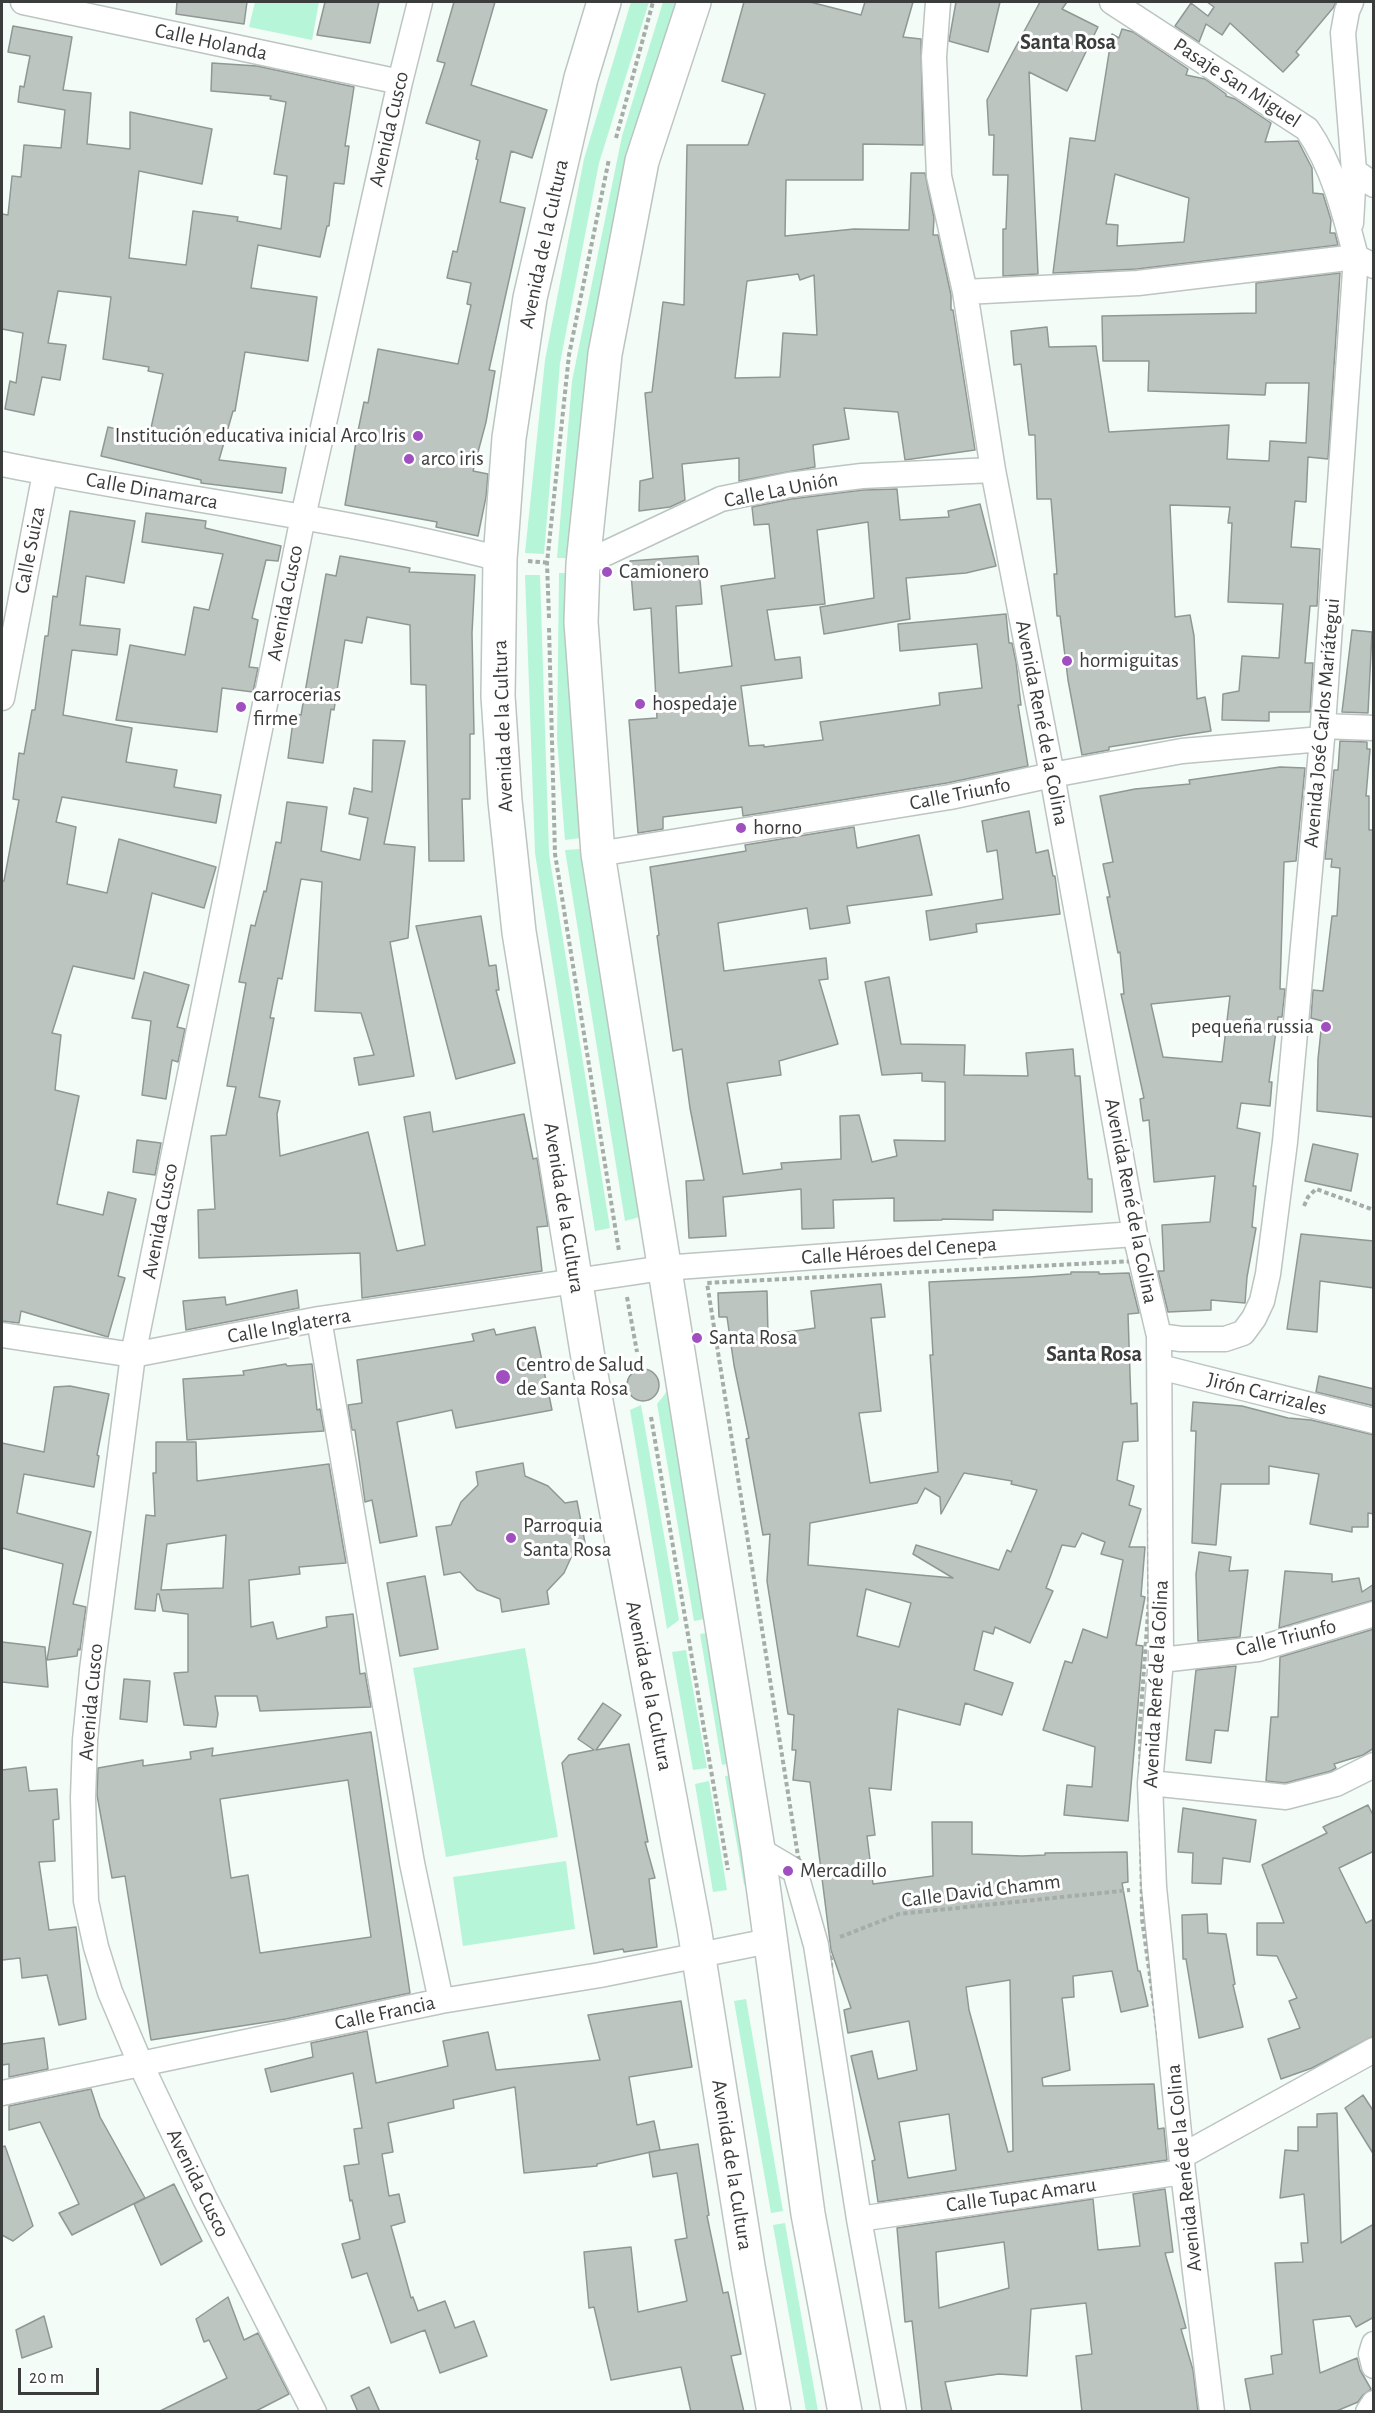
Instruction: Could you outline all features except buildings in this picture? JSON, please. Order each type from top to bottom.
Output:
[{"type":"highway","name":"Avenida de la Cultura","points":[[604,2],[581,78],[530,298],[509,438],[500,559],[498,696],[506,813],[519,932],[593,1384],[698,1954],[746,2255],[774,2412]]},
{"type":"highway","points":[[694,2],[642,161],[605,354],[584,564],[581,622],[598,854],[758,1849],[808,2214],[845,2412]]},
{"type":"street","name":"Calle Holanda","points":[[23,2],[400,81]]},
{"type":"street","name":"Avenida Cusco","points":[[314,2412],[205,2199],[141,2065],[110,1992],[96,1947],[86,1900],[83,1798],[85,1740],[133,1355],[303,517],[400,81],[420,2]]},
{"type":"street","name":"Avenida René de la Colina","points":[[938,2],[934,57],[939,176],[965,292],[993,470],[1052,775],[1160,1367],[1161,1660],[1150,1783],[1148,1888],[1212,2412]]},
{"type":"street","name":"Pasaje San Miguel","points":[[1112,2],[1307,129],[1324,157],[1350,231],[1365,262]]},
{"type":"street","points":[[1350,231],[1354,171],[1343,33],[1351,2]]},
{"type":"street","points":[[1354,171],[1374,185]]},
{"type":"street","points":[[965,292],[1138,283],[1365,262]]},
{"type":"street","name":"Avenida José Carlos Mariátegui","points":[[1154,1330],[1181,1339],[1225,1339],[1243,1333],[1254,1318],[1262,1301],[1273,1244],[1286,1142],[1365,262]]},
{"type":"street","name":"Calle Dinamarca","points":[[2,464],[440,543],[500,559]]},
{"type":"street","name":"Calle La Unión","points":[[584,564],[721,499],[789,485],[862,476],[993,470]]},
{"type":"street","name":"Calle Suiza","points":[[2,698],[45,473]]},
{"type":"street","name":"Calle Triunfo","points":[[598,854],[950,797],[1182,751],[1374,728]]},
{"type":"street","name":"Calle Héroes del Cenepa","points":[[576,1281],[663,1268],[1135,1234]]},
{"type":"street","name":"Calle Inglaterra","points":[[2,1335],[133,1355],[319,1319],[576,1281]]},
{"type":"street","points":[[319,1319],[412,1863],[441,2001]]},
{"type":"street","name":"Jirón Carrizales","points":[[1160,1367],[1374,1421]]},
{"type":"street","name":"Calle Triunfo","points":[[1161,1660],[1258,1649],[1374,1614]]},
{"type":"street","points":[[1150,1783],[1286,1797],[1336,1784],[1374,1765]]},
{"type":"street","points":[[758,1849],[795,1871],[820,1944],[859,2219],[894,2412]]},
{"type":"street","name":"Calle Francia","points":[[2,2093],[441,2001],[600,1975],[770,1941]]},
{"type":"street","points":[[1183,2164],[1374,2050]]},
{"type":"street","name":"Calle Tupac Amaru","points":[[859,2219],[1183,2164]]},
{"type":"street","points":[[1374,2344],[1371,2354],[1374,2366]]},
{"type":"street","points":[[1368,2412],[1374,2403]]},
{"type":"path","points":[[500,559],[584,564]]},
{"type":"path","points":[[1302,1212],[1308,1197],[1316,1189],[1374,1210]]},
{"type":"path","points":[[706,1283],[798,1856],[820,1944],[831,1959],[832,2012],[846,2108],[868,2217],[1177,2169],[1142,1919],[1148,1888],[1140,1724],[1149,1599],[1151,1379],[1154,1330]]},
{"type":"path","name":"Calle David Chamm","points":[[820,1944],[899,1914],[1148,1888]]},
{"type":"green space","points":[[255,2],[319,2],[312,40],[249,27]]},
{"type":"green space","points":[[631,2],[649,2],[599,163],[560,363],[544,554],[525,553],[545,360],[584,159]]},
{"type":"green space","points":[[663,2],[681,2],[573,558],[557,558],[572,381],[622,136]]},
{"type":"green space","points":[[559,573],[573,573],[573,740],[580,838],[565,840],[557,740]]},
{"type":"green space","points":[[525,575],[540,575],[549,854],[610,1228],[595,1231],[535,853]]},
{"type":"green space","points":[[581,849],[640,1217],[625,1221],[565,850]]},
{"type":"green space","points":[[669,1389],[710,1618],[694,1621],[657,1404]]},
{"type":"green space","points":[[641,1405],[679,1620],[667,1629],[630,1410]]},
{"type":"green space","points":[[714,1632],[737,1762],[722,1765],[700,1634]]},
{"type":"green space","points":[[525,1648],[558,1837],[446,1857],[413,1668]]},
{"type":"green space","points":[[686,1650],[707,1768],[693,1770],[672,1652]]},
{"type":"green space","points":[[740,1774],[758,1883],[744,1885],[725,1776]]},
{"type":"green space","points":[[709,1781],[727,1890],[713,1892],[695,1784]]},
{"type":"green space","points":[[566,1861],[575,1929],[463,1946],[453,1877]]},
{"type":"green space","points":[[746,1999],[783,2211],[771,2213],[734,2001]]},
{"type":"green space","points":[[785,2223],[818,2411],[806,2411],[773,2225]]},
{"type":"place","name":"Institución educativa inicial Arco Iris","points":[[418,436]]},
{"type":"place","name":"arco iris","points":[[409,459]]},
{"type":"place","name":"Camionero","points":[[607,572]]},
{"type":"place","name":"hormiguitas","points":[[1067,661]]},
{"type":"place","name":"hospedaje","points":[[640,704]]},
{"type":"place","name":"carrocerias firme","points":[[241,707]]},
{"type":"place","name":"horno","points":[[741,828]]},
{"type":"place","name":"pequeña russia","points":[[1326,1027]]},
{"type":"place","name":"Santa Rosa","points":[[697,1338]]},
{"type":"place","name":"Centro de Salud de Santa Rosa","points":[[503,1377]]},
{"type":"place","name":"Parroquia Santa Rosa","points":[[511,1538]]},
{"type":"place","name":"Mercadillo","points":[[788,1871]]},
{"type":"district","name":"Santa Rosa","points":[[1068,42]]},
{"type":"district","name":"Santa Rosa","points":[[1094,1354]]}]
